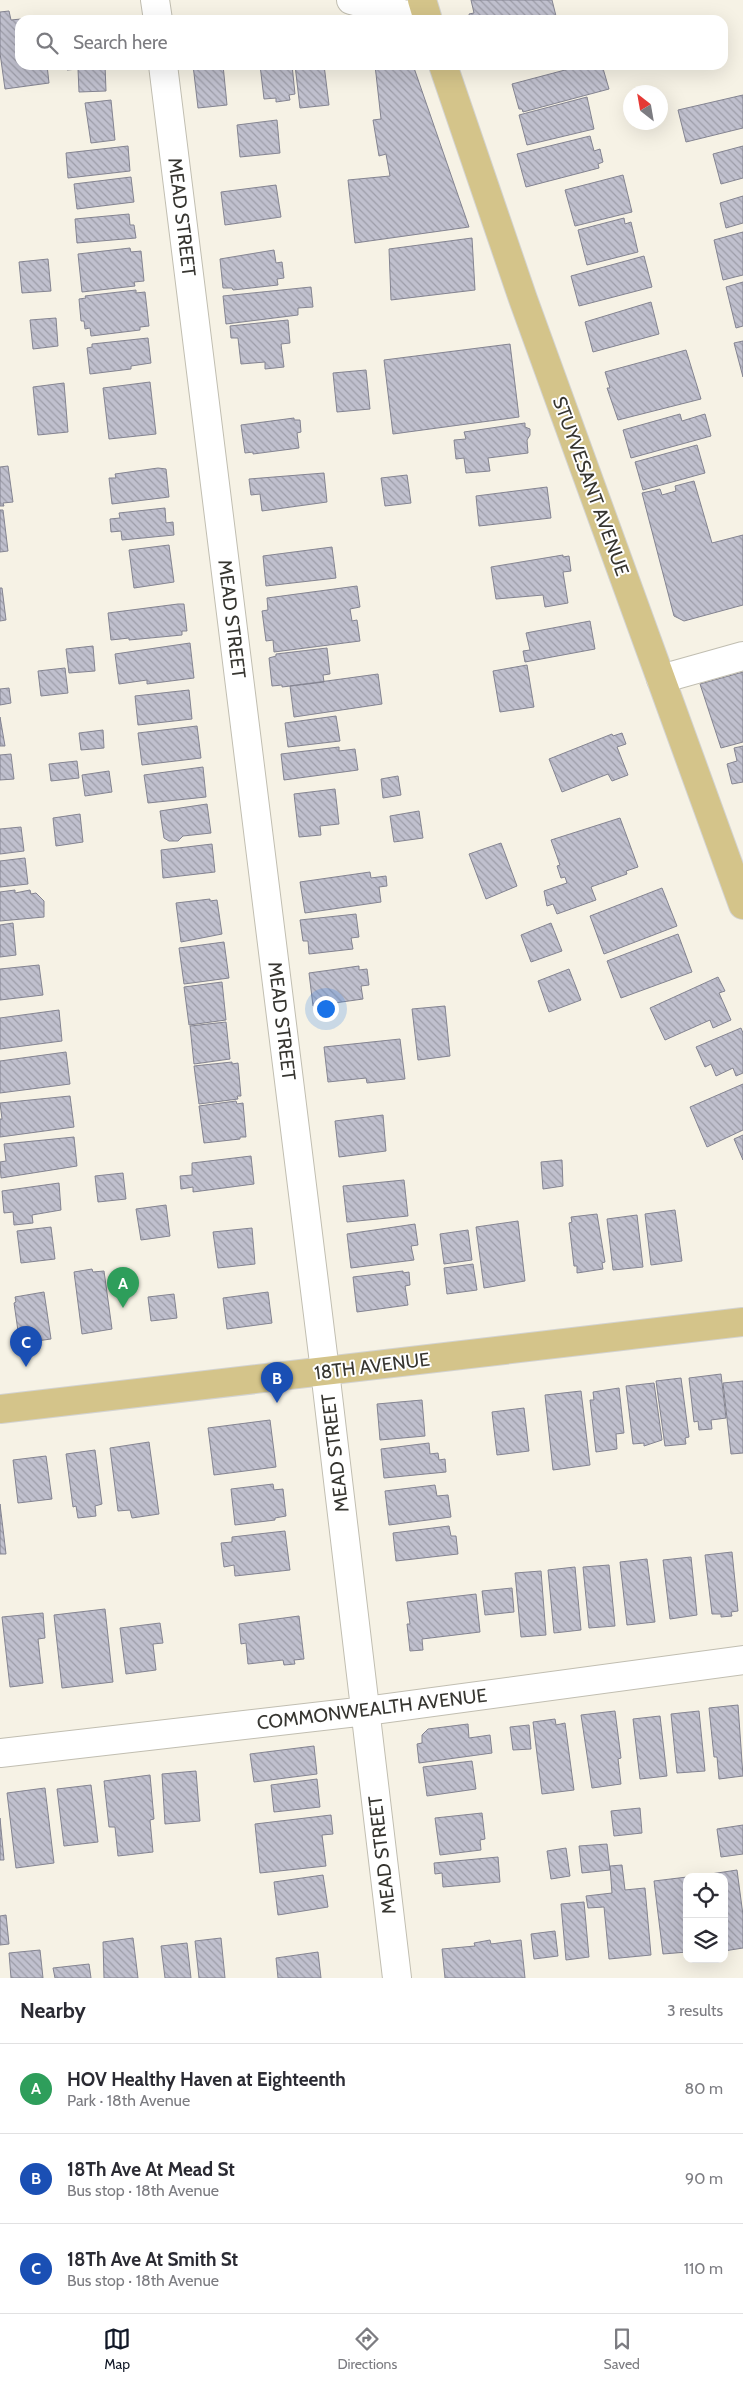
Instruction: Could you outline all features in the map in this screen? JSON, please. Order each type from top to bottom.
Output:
[{"type":"main road","points":[[422,0],[425,15]]},
{"type":"main road","name":"STUYVESANT AVENUE","points":[[445,70],[523,298],[743,905]]},
{"type":"main road","name":"18TH AVENUE","points":[[0,1409],[743,1322]]},
{"type":"street","points":[[155,0],[157,15]]},
{"type":"street","points":[[351,0],[407,15]]},
{"type":"street","name":"MEAD STREET","points":[[164,70],[325,1371],[397,1978]]},
{"type":"street","points":[[661,678],[743,656]]},
{"type":"street","name":"COMMONWEALTH AVENUE","points":[[0,1753],[366,1711],[743,1660]]},
{"type":"building","points":[[471,0],[552,0],[556,15],[469,15],[474,13]]},
{"type":"building","points":[[9,11],[11,20],[15,20],[15,70],[48,70],[49,83],[5,89],[0,53],[0,12]]},
{"type":"building","points":[[78,70],[105,70],[106,91],[79,92]]},
{"type":"building","points":[[194,70],[224,70],[227,105],[198,108]]},
{"type":"building","points":[[261,70],[293,70],[295,94],[289,95],[290,100],[276,102],[276,98],[264,99]]},
{"type":"building","points":[[296,70],[325,70],[329,105],[300,108]]},
{"type":"building","points":[[376,70],[415,70],[469,227],[355,243],[348,180],[390,176],[386,154],[379,156],[373,120],[381,119]]},
{"type":"building","points":[[565,70],[603,70],[609,89],[523,112],[522,109],[519,109],[512,84]]},
{"type":"building","points":[[743,95],[743,128],[686,142],[678,110]]},
{"type":"building","points":[[587,97],[594,129],[527,145],[519,115]]},
{"type":"building","points":[[111,100],[115,140],[91,143],[85,103]]},
{"type":"building","points":[[277,120],[280,153],[240,157],[237,125]]},
{"type":"building","points":[[590,136],[594,151],[600,149],[603,162],[598,164],[599,168],[526,187],[517,154]]},
{"type":"building","points":[[128,146],[130,171],[68,178],[66,153]]},
{"type":"building","points":[[743,146],[743,178],[721,184],[713,154]]},
{"type":"building","points":[[623,175],[632,212],[575,226],[565,190]]},
{"type":"building","points":[[131,177],[134,202],[77,209],[74,184]]},
{"type":"building","points":[[276,185],[281,217],[225,225],[221,192]]},
{"type":"building","points":[[743,196],[743,223],[726,228],[720,203]]},
{"type":"building","points":[[129,214],[130,225],[134,225],[136,238],[77,243],[75,219]]},
{"type":"building","points":[[624,218],[625,224],[631,222],[638,252],[587,265],[578,230]]},
{"type":"building","points":[[743,232],[743,275],[723,280],[714,240]]},
{"type":"building","points":[[472,238],[475,290],[391,300],[389,249]]},
{"type":"building","points":[[130,248],[131,252],[141,251],[144,281],[134,282],[135,286],[82,292],[78,254]]},
{"type":"building","points":[[274,250],[276,263],[282,262],[284,278],[277,279],[278,285],[233,290],[232,288],[223,288],[220,259]]},
{"type":"building","points":[[644,256],[652,287],[579,306],[571,276]]},
{"type":"building","points":[[48,259],[51,291],[22,293],[19,262]]},
{"type":"building","points":[[743,282],[743,326],[736,328],[726,287]]},
{"type":"building","points":[[311,287],[313,307],[298,308],[298,315],[226,324],[223,296]]},
{"type":"building","points":[[136,290],[136,293],[145,292],[149,326],[140,327],[140,330],[91,336],[90,328],[85,329],[84,321],[81,321],[79,299],[86,298],[85,296]]},
{"type":"building","points":[[651,302],[659,334],[593,352],[585,322]]},
{"type":"building","points":[[56,318],[58,346],[33,349],[30,320]]},
{"type":"building","points":[[288,320],[290,343],[281,344],[284,367],[265,369],[265,362],[241,364],[238,338],[231,338],[230,326]]},
{"type":"building","points":[[148,338],[151,363],[131,366],[131,369],[90,374],[87,348],[92,347],[92,344]]},
{"type":"building","points":[[743,341],[743,377],[734,343]]},
{"type":"building","points":[[510,344],[519,417],[393,434],[384,360]]},
{"type":"building","points":[[686,350],[701,399],[618,420],[607,388],[610,388],[605,372]]},
{"type":"building","points":[[366,370],[370,409],[337,412],[333,373]]},
{"type":"building","points":[[150,382],[156,434],[109,439],[103,388]]},
{"type":"building","points":[[64,383],[68,432],[38,435],[33,387]]},
{"type":"building","points":[[680,414],[682,421],[705,414],[711,436],[631,458],[623,430]]},
{"type":"building","points":[[294,418],[294,420],[300,420],[301,432],[297,433],[299,448],[253,454],[253,452],[245,453],[241,425]]},
{"type":"building","points":[[525,423],[525,427],[530,429],[530,435],[527,440],[528,453],[488,458],[490,471],[466,473],[464,458],[456,459],[454,440],[466,439],[464,432]]},
{"type":"building","points":[[697,445],[705,473],[643,490],[635,462]]},
{"type":"building","points":[[8,466],[13,502],[3,503],[4,506],[0,506],[0,467]]},
{"type":"building","points":[[158,468],[166,469],[169,497],[112,504],[109,478],[116,478],[115,474]]},
{"type":"building","points":[[324,473],[327,502],[262,511],[260,494],[251,495],[249,479]]},
{"type":"building","points":[[407,475],[411,503],[385,506],[381,478]]},
{"type":"building","points":[[694,481],[712,543],[743,535],[743,605],[684,621],[674,616],[642,493],[660,489],[662,495],[676,491],[675,486]]},
{"type":"building","points":[[547,487],[551,518],[479,526],[476,496]]},
{"type":"building","points":[[165,508],[166,523],[173,522],[174,535],[122,540],[121,531],[111,532],[110,519],[120,518],[119,513]]},
{"type":"building","points":[[0,510],[3,510],[8,551],[0,552]]},
{"type":"building","points":[[169,545],[174,582],[134,588],[129,550]]},
{"type":"building","points":[[332,547],[336,578],[266,586],[263,556]]},
{"type":"building","points":[[563,555],[563,557],[569,556],[571,571],[563,572],[568,603],[545,607],[543,595],[496,599],[491,567]]},
{"type":"building","points":[[357,586],[360,607],[350,609],[352,621],[357,620],[360,641],[274,652],[273,640],[266,641],[262,611],[268,610],[267,598]]},
{"type":"building","points":[[0,588],[2,588],[6,620],[0,621]]},
{"type":"building","points":[[184,604],[187,631],[182,631],[182,635],[111,640],[108,613]]},
{"type":"building","points":[[590,621],[595,649],[525,662],[523,651],[530,650],[526,633]]},
{"type":"building","points":[[190,643],[194,678],[147,684],[147,680],[119,684],[115,654]]},
{"type":"building","points":[[93,646],[95,671],[69,673],[66,649]]},
{"type":"building","points":[[327,648],[330,674],[323,675],[324,682],[282,687],[282,685],[272,686],[269,658],[276,656],[276,654]]},
{"type":"building","points":[[527,665],[534,707],[500,712],[493,671]]},
{"type":"building","points":[[65,668],[68,693],[41,696],[38,671]]},
{"type":"building","points":[[743,672],[743,742],[721,748],[700,684]]},
{"type":"building","points":[[378,674],[382,704],[294,717],[290,686]]},
{"type":"building","points":[[9,688],[11,703],[0,705],[0,689]]},
{"type":"building","points":[[189,690],[192,719],[138,725],[135,696]]},
{"type":"building","points":[[336,716],[340,741],[288,747],[285,723]]},
{"type":"building","points":[[0,717],[5,746],[0,746]]},
{"type":"building","points":[[197,726],[201,758],[142,765],[138,733]]},
{"type":"building","points":[[103,730],[104,748],[81,750],[79,733]]},
{"type":"building","points":[[622,733],[626,744],[617,747],[628,775],[612,781],[608,774],[562,792],[549,759],[612,734],[613,736]]},
{"type":"building","points":[[743,746],[743,782],[732,784],[727,764],[737,761],[734,748]]},
{"type":"building","points":[[339,747],[339,751],[355,749],[358,770],[284,780],[281,754]]},
{"type":"building","points":[[11,754],[14,779],[0,780],[0,755]]},
{"type":"building","points":[[77,761],[79,778],[51,781],[49,764]]},
{"type":"building","points":[[203,767],[206,797],[148,803],[144,775]]},
{"type":"building","points":[[109,771],[112,792],[85,796],[82,775]]},
{"type":"building","points":[[398,776],[401,795],[383,798],[381,779]]},
{"type":"building","points":[[335,789],[339,824],[320,826],[321,835],[299,837],[294,794]]},
{"type":"building","points":[[207,804],[211,833],[183,836],[178,841],[169,841],[164,838],[160,811]]},
{"type":"building","points":[[419,811],[423,838],[394,842],[390,816]]},
{"type":"building","points":[[80,814],[83,842],[56,846],[53,818]]},
{"type":"building","points":[[620,818],[638,867],[626,871],[627,874],[591,887],[596,900],[557,914],[553,904],[547,906],[544,891],[567,883],[565,877],[561,878],[557,866],[560,865],[551,840]]},
{"type":"building","points":[[21,827],[24,851],[0,854],[0,829]]},
{"type":"building","points":[[501,843],[517,886],[486,899],[469,854]]},
{"type":"building","points":[[212,844],[215,872],[163,878],[161,850]]},
{"type":"building","points":[[25,858],[28,884],[0,887],[0,861]]},
{"type":"building","points":[[370,872],[371,878],[386,876],[387,886],[379,887],[381,902],[305,913],[300,882]]},
{"type":"building","points":[[662,888],[677,926],[604,954],[590,916]]},
{"type":"building","points":[[15,890],[15,893],[30,890],[31,894],[36,893],[44,901],[44,917],[0,921],[0,892]]},
{"type":"building","points":[[210,899],[210,901],[217,900],[222,934],[181,942],[176,903]]},
{"type":"building","points":[[356,914],[359,937],[351,938],[353,949],[309,954],[308,941],[303,941],[300,920]]},
{"type":"building","points":[[13,923],[16,955],[0,957],[0,925]]},
{"type":"building","points":[[551,923],[562,951],[531,962],[521,935]]},
{"type":"building","points":[[678,934],[692,972],[621,998],[607,961]]},
{"type":"building","points":[[224,942],[229,978],[184,984],[179,948]]},
{"type":"building","points":[[39,965],[43,995],[0,1000],[0,969]]},
{"type":"building","points":[[359,966],[359,970],[367,969],[369,985],[361,986],[363,999],[313,1006],[309,973]]},
{"type":"building","points":[[569,969],[581,1000],[549,1012],[538,981]]},
{"type":"building","points":[[718,977],[725,991],[719,993],[731,1020],[713,1028],[710,1020],[665,1040],[650,1008]]},
{"type":"building","points":[[222,982],[226,1020],[189,1025],[184,987]]},
{"type":"building","points":[[445,1006],[450,1056],[418,1060],[412,1009]]},
{"type":"building","points":[[59,1010],[62,1041],[0,1049],[0,1018]]},
{"type":"building","points":[[226,1022],[230,1059],[194,1064],[190,1026]]},
{"type":"building","points":[[741,1028],[743,1033],[743,1073],[736,1076],[733,1068],[716,1076],[711,1064],[705,1067],[696,1047]]},
{"type":"building","points":[[400,1039],[405,1079],[367,1083],[366,1078],[328,1082],[324,1047]]},
{"type":"building","points":[[66,1052],[70,1084],[0,1093],[0,1061]]},
{"type":"building","points":[[232,1062],[232,1064],[238,1063],[241,1096],[237,1096],[238,1099],[199,1104],[194,1066]]},
{"type":"building","points":[[743,1084],[743,1130],[707,1147],[690,1107]]},
{"type":"building","points":[[70,1096],[74,1127],[0,1137],[0,1119],[2,1119],[0,1103]]},
{"type":"building","points":[[236,1101],[237,1104],[243,1103],[246,1137],[204,1143],[199,1106]]},
{"type":"building","points":[[383,1115],[386,1151],[339,1157],[335,1121]]},
{"type":"building","points":[[743,1135],[743,1160],[734,1139]]},
{"type":"building","points":[[74,1137],[77,1166],[1,1178],[0,1162],[6,1161],[4,1144]]},
{"type":"building","points":[[251,1156],[254,1184],[193,1192],[193,1187],[181,1189],[180,1176],[192,1175],[192,1163]]},
{"type":"building","points":[[562,1160],[563,1186],[543,1189],[541,1162]]},
{"type":"building","points":[[123,1173],[126,1199],[98,1202],[95,1176]]},
{"type":"building","points":[[404,1180],[408,1216],[347,1222],[343,1186]]},
{"type":"building","points":[[59,1183],[61,1210],[32,1215],[33,1223],[14,1225],[13,1212],[4,1213],[2,1191]]},
{"type":"building","points":[[166,1205],[170,1236],[141,1240],[136,1209]]},
{"type":"building","points":[[675,1210],[682,1261],[651,1265],[645,1214]]},
{"type":"building","points":[[597,1214],[605,1262],[602,1263],[603,1269],[577,1273],[577,1266],[574,1266],[569,1223],[572,1222],[571,1217]]},
{"type":"building","points":[[637,1215],[643,1267],[613,1270],[607,1219]]},
{"type":"building","points":[[518,1221],[525,1281],[484,1288],[476,1227]]},
{"type":"building","points":[[415,1224],[418,1245],[411,1246],[414,1260],[351,1268],[347,1234]]},
{"type":"building","points":[[51,1227],[55,1259],[21,1263],[17,1231]]},
{"type":"building","points":[[252,1228],[255,1264],[218,1268],[213,1232]]},
{"type":"building","points":[[468,1230],[472,1260],[444,1264],[440,1234]]},
{"type":"building","points":[[473,1264],[477,1290],[447,1294],[444,1268]]},
{"type":"building","points":[[92,1269],[93,1272],[104,1271],[112,1329],[82,1334],[74,1272]]},
{"type":"building","points":[[403,1271],[403,1273],[409,1272],[410,1285],[405,1286],[408,1305],[357,1312],[353,1277]]},
{"type":"building","points":[[44,1292],[51,1339],[15,1344],[14,1332],[18,1331],[14,1303],[16,1302],[15,1297]]},
{"type":"building","points":[[268,1292],[272,1323],[227,1329],[223,1298]]},
{"type":"building","points":[[174,1294],[177,1318],[151,1321],[148,1297]]},
{"type":"building","points":[[721,1374],[726,1418],[711,1420],[712,1429],[699,1430],[698,1421],[694,1422],[689,1378]]},
{"type":"building","points":[[681,1378],[689,1437],[685,1438],[686,1444],[665,1446],[656,1381]]},
{"type":"building","points":[[743,1381],[743,1453],[731,1454],[723,1383]]},
{"type":"building","points":[[654,1383],[662,1440],[644,1446],[644,1443],[633,1444],[626,1386]]},
{"type":"building","points":[[619,1388],[624,1433],[616,1434],[617,1449],[596,1452],[590,1400],[594,1400],[593,1392]]},
{"type":"building","points":[[581,1391],[590,1465],[553,1470],[545,1395]]},
{"type":"building","points":[[422,1400],[425,1436],[380,1440],[377,1404]]},
{"type":"building","points":[[524,1408],[529,1451],[497,1455],[492,1412]]},
{"type":"building","points":[[270,1420],[276,1467],[214,1475],[208,1428]]},
{"type":"building","points":[[149,1442],[159,1514],[132,1518],[130,1510],[118,1511],[110,1448]]},
{"type":"building","points":[[429,1443],[430,1454],[438,1453],[439,1460],[445,1459],[446,1472],[384,1478],[381,1449]]},
{"type":"building","points":[[95,1450],[102,1504],[95,1506],[96,1516],[78,1518],[76,1506],[73,1507],[66,1454]]},
{"type":"building","points":[[46,1456],[52,1499],[18,1503],[13,1460]]},
{"type":"building","points":[[273,1484],[274,1490],[283,1489],[286,1516],[275,1518],[275,1520],[235,1525],[231,1489]]},
{"type":"building","points":[[435,1485],[437,1496],[448,1495],[451,1517],[389,1525],[385,1491]]},
{"type":"building","points":[[0,1504],[6,1554],[0,1554]]},
{"type":"building","points":[[449,1526],[451,1536],[456,1536],[458,1554],[396,1561],[393,1533]]},
{"type":"building","points":[[285,1531],[290,1570],[235,1576],[234,1565],[224,1567],[221,1543],[232,1542],[232,1537]]},
{"type":"building","points":[[732,1552],[738,1611],[731,1612],[732,1616],[721,1617],[721,1614],[712,1614],[705,1555]]},
{"type":"building","points":[[691,1557],[697,1615],[670,1619],[663,1560]]},
{"type":"building","points":[[647,1559],[655,1622],[627,1625],[620,1562]]},
{"type":"building","points":[[609,1565],[615,1626],[589,1628],[583,1567]]},
{"type":"building","points":[[575,1567],[581,1630],[554,1633],[548,1570]]},
{"type":"building","points":[[541,1571],[546,1635],[521,1637],[515,1573]]},
{"type":"building","points":[[512,1588],[514,1612],[485,1615],[482,1591]]},
{"type":"building","points":[[476,1594],[480,1632],[422,1639],[423,1650],[410,1651],[407,1624],[410,1624],[407,1602]]},
{"type":"building","points":[[105,1609],[113,1682],[62,1688],[54,1615]]},
{"type":"building","points":[[43,1613],[45,1638],[38,1639],[43,1683],[10,1687],[2,1617]]},
{"type":"building","points":[[299,1616],[304,1659],[294,1660],[295,1664],[284,1665],[283,1660],[248,1664],[246,1643],[241,1644],[239,1624]]},
{"type":"building","points":[[160,1623],[163,1643],[153,1644],[156,1670],[126,1674],[120,1628]]},
{"type":"building","points":[[738,1705],[743,1776],[719,1779],[717,1757],[714,1757],[709,1708]]},
{"type":"building","points":[[615,1711],[621,1758],[618,1759],[621,1784],[592,1788],[581,1715]]},
{"type":"building","points":[[699,1711],[705,1771],[677,1773],[671,1714]]},
{"type":"building","points":[[660,1716],[667,1776],[640,1779],[633,1719]]},
{"type":"building","points":[[555,1719],[556,1725],[565,1723],[574,1790],[542,1794],[533,1722]]},
{"type":"building","points":[[468,1724],[469,1738],[490,1735],[492,1753],[419,1763],[417,1744],[422,1743],[422,1735],[428,1729]]},
{"type":"building","points":[[529,1725],[531,1749],[513,1750],[510,1727]]},
{"type":"building","points":[[314,1746],[317,1774],[254,1782],[250,1754]]},
{"type":"building","points":[[472,1761],[476,1789],[427,1796],[423,1767]]},
{"type":"building","points":[[196,1771],[200,1821],[165,1824],[162,1774]]},
{"type":"building","points":[[150,1775],[154,1819],[150,1820],[153,1852],[118,1856],[115,1827],[109,1827],[104,1781]]},
{"type":"building","points":[[317,1779],[320,1807],[274,1812],[271,1785]]},
{"type":"building","points":[[91,1785],[98,1842],[64,1846],[57,1789]]},
{"type":"building","points":[[45,1788],[54,1863],[16,1868],[7,1793]]},
{"type":"building","points":[[640,1808],[642,1833],[614,1836],[611,1811]]},
{"type":"building","points":[[482,1813],[485,1839],[480,1840],[481,1850],[440,1855],[435,1818]]},
{"type":"building","points":[[331,1815],[333,1834],[322,1835],[326,1866],[260,1873],[255,1824]]},
{"type":"building","points":[[0,1818],[4,1860],[0,1860]]},
{"type":"building","points":[[743,1825],[743,1854],[721,1857],[717,1829]]},
{"type":"building","points":[[607,1844],[610,1870],[582,1873],[579,1846]]},
{"type":"building","points":[[566,1848],[570,1876],[551,1879],[547,1851]]},
{"type":"building","points":[[498,1857],[500,1882],[443,1887],[442,1873],[435,1874],[434,1863]]},
{"type":"building","points":[[622,1865],[625,1890],[645,1888],[651,1955],[609,1959],[604,1907],[588,1908],[586,1896],[612,1893],[610,1866]]},
{"type":"building","points":[[737,1870],[743,1915],[743,1948],[728,1950],[728,1873],[717,1873]]},
{"type":"building","points":[[323,1875],[328,1907],[278,1915],[274,1882]]},
{"type":"building","points":[[683,1877],[683,1952],[663,1954],[654,1881]]},
{"type":"building","points":[[584,1902],[589,1957],[566,1960],[561,1904]]},
{"type":"building","points":[[6,1915],[9,1944],[0,1945],[0,1916]]},
{"type":"building","points":[[555,1931],[558,1956],[534,1959],[531,1934]]},
{"type":"building","points":[[133,1938],[138,1978],[104,1978],[103,1942]]},
{"type":"building","points":[[221,1938],[225,1978],[199,1978],[195,1941]]},
{"type":"building","points":[[490,1940],[491,1944],[521,1940],[525,1978],[445,1978],[442,1949],[475,1946],[474,1943]]},
{"type":"building","points":[[187,1943],[191,1978],[165,1978],[161,1946]]},
{"type":"building","points":[[40,1950],[43,1978],[11,1978],[9,1953]]},
{"type":"building","points":[[318,1952],[321,1978],[278,1978],[276,1958]]},
{"type":"building","points":[[89,1964],[91,1978],[55,1978],[53,1968]]},
{"type":"place","name":"HOV Healthy Haven at Eighteenth","points":[[123,1308]]},
{"type":"place","name":"18Th Ave At Smith St","points":[[26,1367]]},
{"type":"place","name":"18Th Ave At Mead St","points":[[277,1403]]}]
